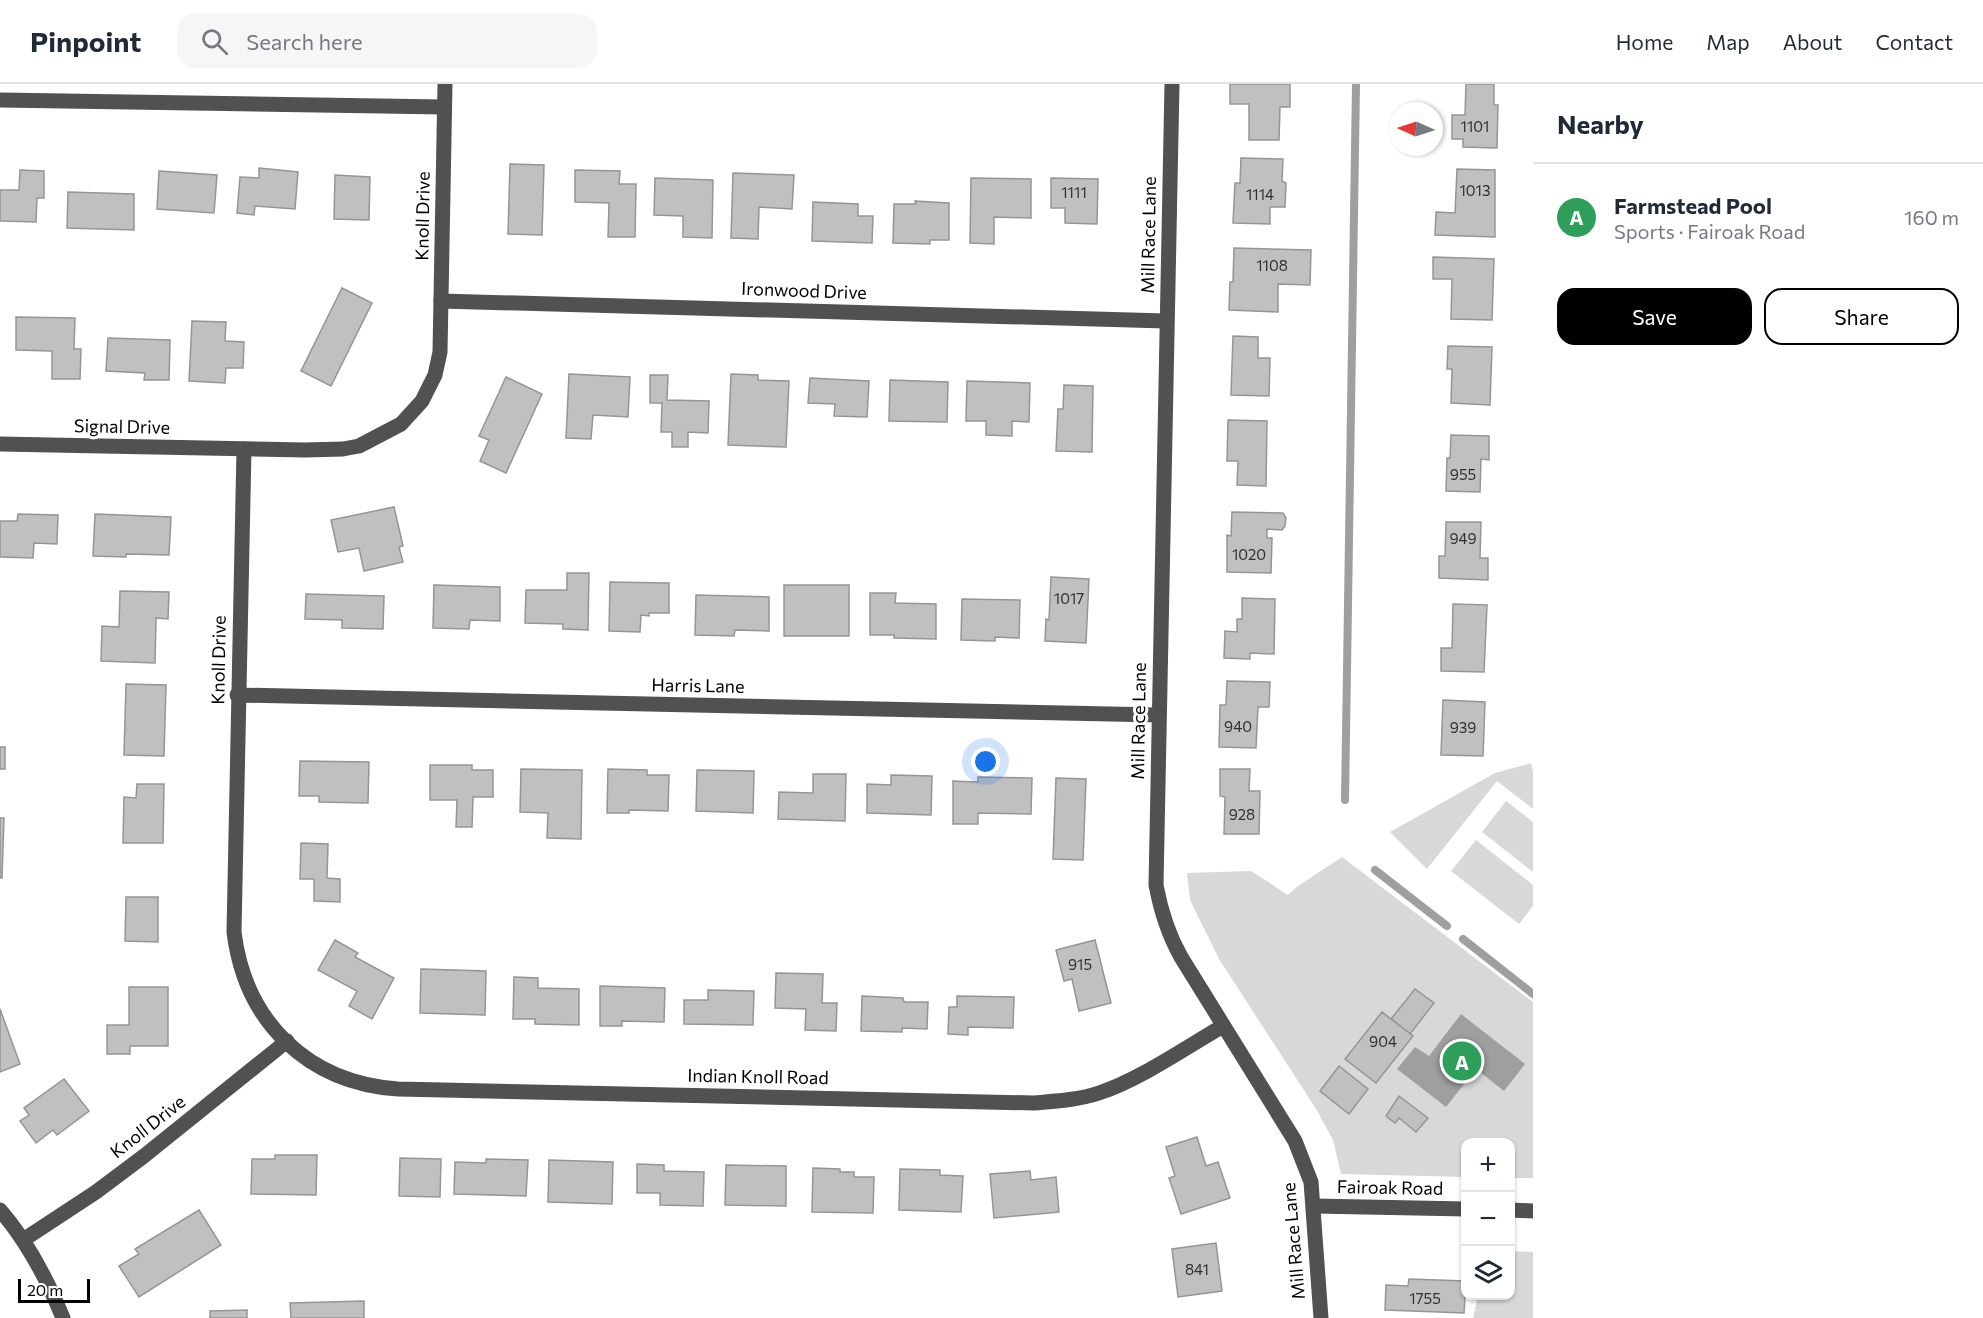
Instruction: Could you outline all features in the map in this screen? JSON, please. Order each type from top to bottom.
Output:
[{"type":"street","name":"Knoll Drive","points":[[23,1240],[96,1192],[144,1156],[287,1041],[270,1025],[258,1008],[243,975],[234,932],[237,695],[244,449],[343,449],[359,446],[401,424],[422,401],[435,375],[440,352],[445,84]]},
{"type":"street","name":"Mill Race Lane","points":[[1172,84],[1156,885],[1169,936],[1295,1141],[1311,1182],[1320,1318]]},
{"type":"street","points":[[0,100],[444,107]]},
{"type":"street","name":"Ironwood Drive","points":[[441,301],[1166,321]]},
{"type":"street","name":"Signal Drive","points":[[0,444],[244,449]]},
{"type":"street","name":"Harris Lane","points":[[237,695],[1158,715]]},
{"type":"street","name":"Indian Knoll Road","points":[[287,1041],[323,1069],[336,1076],[372,1088],[1034,1103],[1098,1094],[1124,1084],[1223,1026]]},
{"type":"street","name":"Fairoak Road","points":[[1314,1206],[1461,1209]]},
{"type":"street","points":[[0,1210],[36,1259],[63,1318]]},
{"type":"street","points":[[1515,1210],[1533,1211]]},
{"type":"shaded area","points":[[1531,763],[1533,809],[1497,781],[1427,869],[1390,832],[1495,773]]},
{"type":"shaded area","points":[[1506,801],[1533,822],[1533,872],[1482,832]]},
{"type":"shaded area","points":[[1476,840],[1533,885],[1533,906],[1519,924],[1451,871]]},
{"type":"shaded area","points":[[1342,857],[1533,1002],[1533,1178],[1515,1178],[1515,1138],[1461,1138],[1461,1177],[1341,1174],[1333,1140],[1316,1109],[1219,959],[1190,900],[1187,873],[1251,871],[1288,895]]},
{"type":"shaded area","points":[[1461,1014],[1525,1064],[1504,1091],[1476,1069],[1446,1107],[1397,1069],[1415,1047],[1429,1056]]},
{"type":"shaded area","points":[[1515,1251],[1533,1252],[1533,1318],[1473,1318],[1477,1300],[1515,1300]]},
{"type":"building","points":[[1230,84],[1290,84],[1290,107],[1280,107],[1279,140],[1249,140],[1249,104],[1230,104]]},
{"type":"building","points":[[1466,84],[1494,84],[1494,105],[1498,105],[1497,148],[1463,147],[1463,139],[1452,139],[1452,115],[1465,115]]},
{"type":"building","points":[[1241,158],[1283,159],[1282,181],[1286,183],[1285,207],[1270,207],[1270,224],[1233,223],[1235,183],[1240,183]]},
{"type":"building","points":[[510,164],[544,165],[542,235],[508,234]]},
{"type":"building","points":[[259,168],[298,172],[295,209],[255,206],[254,215],[237,213],[240,177],[259,178]]},
{"type":"building","points":[[1457,169],[1495,170],[1495,237],[1435,235],[1436,212],[1455,213]]},
{"type":"building","points":[[20,170],[44,171],[44,198],[37,198],[36,222],[0,221],[0,190],[19,190]]},
{"type":"building","points":[[575,170],[620,171],[619,184],[636,184],[635,237],[608,237],[609,203],[575,202]]},
{"type":"building","points":[[159,171],[217,175],[214,213],[157,209]]},
{"type":"building","points":[[733,173],[794,175],[792,209],[759,207],[758,239],[731,238]]},
{"type":"building","points":[[335,175],[370,177],[369,220],[334,219]]},
{"type":"building","points":[[655,178],[713,180],[712,238],[683,237],[683,216],[654,215]]},
{"type":"building","points":[[971,178],[1031,179],[1031,218],[994,217],[994,244],[970,243]]},
{"type":"building","points":[[1051,178],[1098,179],[1097,224],[1065,223],[1065,208],[1051,208]]},
{"type":"building","points":[[68,192],[134,194],[134,230],[67,228]]},
{"type":"building","points":[[915,201],[949,203],[949,240],[930,240],[930,244],[893,243],[894,204],[916,204]]},
{"type":"building","points":[[813,202],[858,204],[858,216],[873,216],[872,243],[812,241]]},
{"type":"building","points":[[1234,248],[1311,250],[1310,285],[1278,284],[1278,312],[1229,310]]},
{"type":"building","points":[[1433,257],[1494,259],[1492,320],[1451,319],[1452,279],[1433,279]]},
{"type":"building","points":[[342,288],[372,303],[331,386],[301,371]]},
{"type":"building","points":[[16,317],[75,318],[74,349],[81,349],[80,379],[52,379],[52,351],[16,350]]},
{"type":"building","points":[[192,321],[226,322],[225,341],[244,342],[243,368],[226,368],[225,383],[189,381]]},
{"type":"building","points":[[1233,336],[1258,337],[1258,358],[1270,358],[1269,396],[1231,395]]},
{"type":"building","points":[[108,338],[170,340],[169,380],[144,380],[145,373],[106,371]]},
{"type":"building","points":[[1448,346],[1492,347],[1490,405],[1451,403],[1452,369],[1447,369]]},
{"type":"building","points":[[569,374],[630,377],[628,417],[593,415],[591,439],[566,438]]},
{"type":"building","points":[[731,374],[758,375],[758,380],[789,381],[786,447],[728,445]]},
{"type":"building","points":[[650,375],[668,375],[667,400],[709,401],[708,433],[688,432],[688,447],[672,447],[672,432],[661,432],[662,403],[650,403]]},
{"type":"building","points":[[506,377],[542,394],[506,473],[480,461],[489,440],[479,436]]},
{"type":"building","points":[[810,378],[869,381],[867,417],[834,416],[835,404],[808,403]]},
{"type":"building","points":[[890,380],[948,382],[947,422],[889,421]]},
{"type":"building","points":[[967,381],[1030,383],[1029,422],[1012,421],[1012,436],[986,435],[986,421],[966,421]]},
{"type":"building","points":[[1064,385],[1093,386],[1092,452],[1056,451],[1058,409],[1063,409]]},
{"type":"building","points":[[1228,420],[1267,421],[1266,486],[1237,485],[1238,461],[1227,461]]},
{"type":"building","points":[[1451,435],[1489,436],[1489,460],[1481,459],[1480,492],[1446,491],[1447,458],[1450,458]]},
{"type":"building","points":[[394,507],[403,546],[399,547],[403,562],[364,571],[359,548],[338,552],[331,520]]},
{"type":"building","points":[[1232,512],[1283,513],[1286,518],[1282,530],[1267,529],[1267,538],[1272,538],[1271,573],[1227,572],[1227,535],[1231,536]]},
{"type":"building","points":[[18,514],[58,515],[57,544],[34,543],[33,558],[0,557],[0,521],[17,521]]},
{"type":"building","points":[[95,514],[171,517],[169,555],[93,556]]},
{"type":"building","points":[[1446,522],[1481,522],[1480,558],[1488,558],[1488,580],[1439,578],[1439,556],[1445,556]]},
{"type":"building","points":[[567,573],[589,573],[588,630],[563,629],[563,624],[525,623],[526,590],[567,590]]},
{"type":"building","points":[[1051,577],[1089,579],[1086,643],[1045,641],[1046,619],[1049,620]]},
{"type":"building","points":[[610,582],[669,583],[669,613],[641,615],[640,632],[609,631]]},
{"type":"building","points":[[434,585],[500,587],[500,621],[470,620],[469,629],[433,628]]},
{"type":"building","points":[[784,585],[849,585],[849,636],[784,636]]},
{"type":"building","points":[[120,591],[169,592],[168,619],[156,618],[155,663],[101,661],[102,626],[119,627]]},
{"type":"building","points":[[870,593],[896,593],[895,603],[936,604],[936,639],[870,635]]},
{"type":"building","points":[[306,594],[384,596],[383,629],[342,628],[342,620],[305,619]]},
{"type":"building","points":[[696,595],[769,597],[769,631],[735,630],[734,636],[695,635]]},
{"type":"building","points":[[1242,598],[1275,599],[1274,654],[1250,653],[1250,659],[1224,658],[1225,631],[1237,632],[1237,619],[1242,619]]},
{"type":"building","points":[[962,599],[1020,600],[1019,638],[995,637],[995,641],[961,640]]},
{"type":"building","points":[[1453,604],[1487,605],[1484,672],[1441,671],[1441,648],[1452,648]]},
{"type":"building","points":[[1227,681],[1270,682],[1269,707],[1258,707],[1256,748],[1219,747],[1220,705],[1226,705]]},
{"type":"building","points":[[126,684],[166,685],[164,756],[124,755]]},
{"type":"building","points":[[1443,700],[1485,702],[1483,756],[1441,755]]},
{"type":"building","points":[[0,747],[5,747],[5,769],[0,769]]},
{"type":"building","points":[[300,761],[369,762],[368,803],[319,802],[319,796],[299,796]]},
{"type":"building","points":[[430,765],[472,765],[472,770],[493,770],[493,797],[473,797],[472,827],[456,827],[457,800],[430,800]]},
{"type":"building","points":[[521,769],[582,770],[581,839],[547,838],[548,813],[520,812]]},
{"type":"building","points":[[608,769],[647,770],[647,775],[669,775],[668,811],[629,810],[629,813],[607,813]]},
{"type":"building","points":[[1220,769],[1250,769],[1249,791],[1260,791],[1259,834],[1224,834],[1225,797],[1220,796]]},
{"type":"building","points":[[697,770],[754,771],[753,813],[696,811]]},
{"type":"building","points":[[813,774],[846,774],[845,821],[778,819],[779,792],[813,793]]},
{"type":"building","points":[[891,775],[932,776],[931,815],[867,813],[867,784],[891,785]]},
{"type":"building","points":[[978,777],[1032,778],[1031,814],[978,813],[978,824],[953,824],[953,781],[978,782]]},
{"type":"building","points":[[1056,778],[1086,779],[1083,860],[1053,859]]},
{"type":"building","points":[[137,784],[164,784],[163,843],[123,843],[124,797],[136,798]]},
{"type":"building","points":[[0,818],[4,818],[2,878],[0,878]]},
{"type":"building","points":[[301,843],[328,844],[327,878],[340,879],[340,902],[314,901],[314,879],[300,879]]},
{"type":"building","points":[[126,897],[158,897],[158,942],[125,941]]},
{"type":"building","points":[[335,940],[358,953],[355,957],[394,978],[372,1019],[349,1006],[357,991],[318,970]]},
{"type":"building","points":[[1095,940],[1111,1003],[1079,1011],[1072,979],[1064,981],[1056,950]]},
{"type":"building","points":[[421,969],[486,971],[485,1015],[420,1013]]},
{"type":"building","points":[[776,973],[823,974],[822,1003],[837,1003],[836,1031],[805,1030],[806,1009],[775,1008]]},
{"type":"building","points":[[514,977],[538,978],[538,988],[579,989],[579,1025],[535,1024],[535,1019],[513,1019]]},
{"type":"building","points":[[600,986],[665,988],[664,1022],[622,1021],[622,1026],[600,1026]]},
{"type":"building","points":[[129,987],[168,987],[168,1046],[130,1046],[130,1054],[107,1054],[107,1025],[129,1025]]},
{"type":"building","points":[[1415,989],[1434,1003],[1410,1034],[1391,1019]]},
{"type":"building","points":[[708,990],[754,991],[753,1025],[684,1024],[684,1000],[708,1000]]},
{"type":"building","points":[[862,996],[903,998],[904,1002],[928,1002],[927,1029],[902,1028],[902,1032],[861,1031]]},
{"type":"building","points":[[957,996],[1014,997],[1013,1028],[968,1027],[968,1035],[948,1034],[949,1007],[957,1007]]},
{"type":"building","points":[[0,1009],[20,1064],[0,1072]]},
{"type":"building","points":[[1382,1012],[1413,1036],[1376,1083],[1345,1059]]},
{"type":"building","points":[[1339,1066],[1368,1089],[1349,1114],[1320,1091]]},
{"type":"building","points":[[64,1079],[89,1111],[57,1135],[53,1130],[36,1143],[20,1121],[29,1115],[24,1108]]},
{"type":"building","points":[[1399,1096],[1428,1118],[1416,1132],[1399,1118],[1395,1123],[1386,1116]]},
{"type":"building","points":[[1197,1137],[1206,1166],[1218,1162],[1230,1198],[1181,1214],[1169,1178],[1175,1176],[1166,1147]]},
{"type":"building","points":[[275,1155],[317,1155],[316,1195],[251,1194],[252,1159],[275,1159]]},
{"type":"building","points":[[400,1158],[441,1159],[440,1197],[399,1196]]},
{"type":"building","points":[[486,1159],[528,1160],[526,1196],[454,1194],[455,1162],[486,1163]]},
{"type":"building","points":[[549,1160],[613,1162],[612,1204],[548,1202]]},
{"type":"building","points":[[637,1164],[664,1165],[664,1171],[704,1172],[703,1206],[660,1205],[660,1193],[637,1193]]},
{"type":"building","points":[[726,1165],[786,1166],[786,1206],[725,1205]]},
{"type":"building","points":[[813,1168],[840,1169],[840,1172],[854,1172],[854,1177],[874,1177],[873,1213],[812,1212]]},
{"type":"building","points":[[900,1169],[940,1170],[940,1175],[963,1176],[961,1212],[899,1210]]},
{"type":"building","points":[[1030,1171],[1031,1180],[1056,1177],[1059,1212],[994,1218],[990,1174]]},
{"type":"building","points":[[199,1210],[221,1245],[139,1297],[119,1266],[139,1254],[135,1249]]},
{"type":"building","points":[[1216,1243],[1222,1291],[1178,1297],[1172,1249]]},
{"type":"building","points":[[1409,1279],[1461,1281],[1461,1300],[1465,1300],[1464,1313],[1385,1310],[1386,1285],[1408,1286]]},
{"type":"building","points":[[364,1301],[364,1318],[291,1318],[290,1303]]},
{"type":"building","points":[[247,1310],[247,1318],[210,1318],[210,1311]]},
{"type":"waterway","points":[[1345,800],[1356,84]]},
{"type":"waterway","points":[[1375,870],[1447,926]]},
{"type":"waterway","points":[[1463,939],[1533,994]]},
{"type":"place","name":"Farmstead Pool","points":[[1462,1061]]}]
